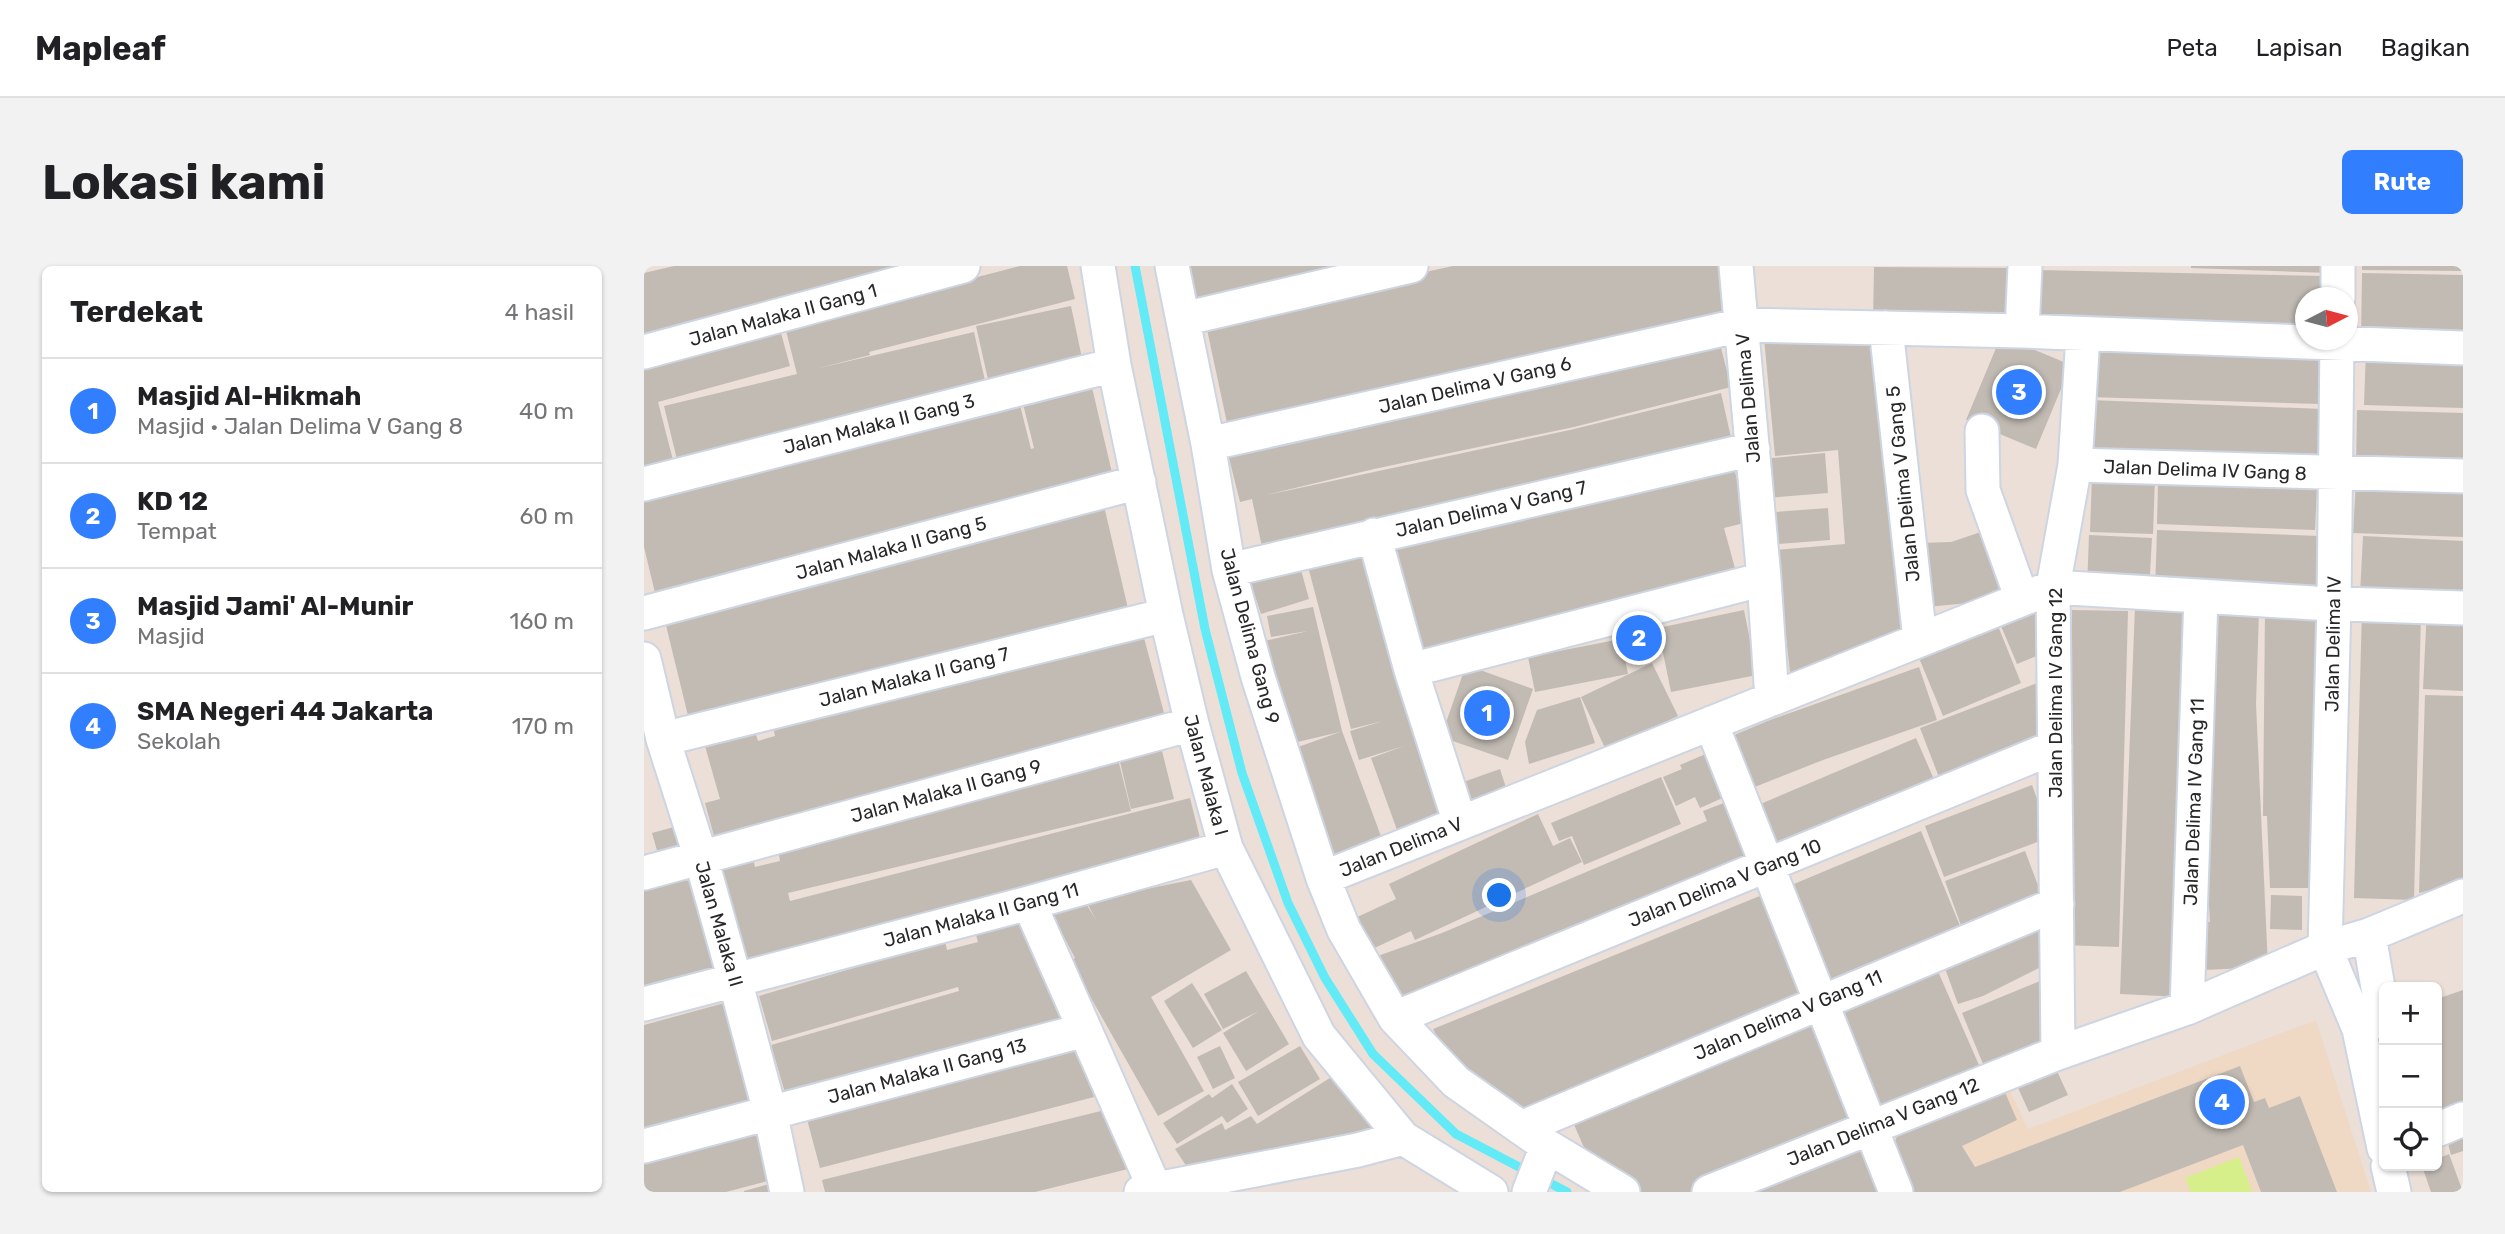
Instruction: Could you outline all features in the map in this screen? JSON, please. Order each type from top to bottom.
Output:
[{"type":"street","name":"Jalan Malaka II Gang 1","points":[[644,352],[963,266]]},
{"type":"street","name":"Jalan Malaka I","points":[[1098,266],[1114,365],[1166,615],[1226,848],[1319,1036],[1403,1138],[1491,1192]]},
{"type":"street","name":"Jalan Delima Gang 9","points":[[1172,266],[1208,444],[1229,570],[1258,677],[1322,878]]},
{"type":"street","points":[[1183,319],[1411,266]]},
{"type":"street","name":"Jalan Delima V","points":[[1736,266],[1772,699]]},
{"type":"street","points":[[2022,331],[2025,266]]},
{"type":"street","points":[[2338,266],[2338,287]]},
{"type":"street","points":[[1742,325],[2295,341]]},
{"type":"street","name":"Jalan Delima V Gang 6","points":[[1208,444],[1742,325]]},
{"type":"street","name":"Jalan Delima V Gang 5","points":[[1886,328],[1920,640]]},
{"type":"street","name":"Jalan Delima IV Gang 12","points":[[2058,1054],[2053,587],[2075,465],[2082,335]]},
{"type":"street","points":[[2358,343],[2463,348]]},
{"type":"street","name":"Jalan Delima IV","points":[[2325,948],[2334,604],[2337,350]]},
{"type":"street","name":"Jalan Malaka II Gang 3","points":[[644,484],[1114,365]]},
{"type":"street","points":[[1982,431],[1983,490],[2022,599]]},
{"type":"street","name":"Jalan Delima V Gang 7","points":[[1229,570],[1753,449]]},
{"type":"street","name":"Jalan Delima IV Gang 8","points":[[2075,465],[2463,476]]},
{"type":"street","name":"Jalan Malaka II Gang 5","points":[[644,613],[1139,482]]},
{"type":"street","points":[[1374,535],[1411,670],[1460,823]]},
{"type":"street","points":[[1411,670],[1764,579]]},
{"type":"street","points":[[2053,587],[2334,604],[2463,608]]},
{"type":"street","name":"Jalan Delima V","points":[[1623,1192],[1534,1158],[1395,1018],[1344,929],[1322,878],[2053,587]]},
{"type":"street","name":"Jalan Delima IV Gang 11","points":[[2188,1008],[2201,597]]},
{"type":"street","name":"Jalan Malaka II Gang 7","points":[[663,739],[1166,615]]},
{"type":"street","name":"Jalan Malaka II","points":[[644,659],[663,739],[701,858],[735,980],[770,1112],[787,1192]]},
{"type":"street","points":[[1711,723],[1896,1192]]},
{"type":"street","name":"Jalan Malaka II Gang 9","points":[[644,873],[1192,724]]},
{"type":"street","name":"Jalan Delima V Gang 10","points":[[1395,1018],[2055,747]]},
{"type":"street","name":"Jalan Malaka II Gang 11","points":[[644,1004],[1029,903],[1226,848]]},
{"type":"street","points":[[2058,1054],[2188,1008],[2325,948],[2369,935],[2463,896]]},
{"type":"street","points":[[1029,903],[1085,1030],[1148,1190],[1358,1150],[1403,1138]]},
{"type":"street","name":"Jalan Delima V Gang 11","points":[[1534,1158],[1821,1001],[2057,904]]},
{"type":"street","points":[[2369,935],[2379,994]]},
{"type":"street","points":[[2325,948],[2359,1029],[2379,1124]]},
{"type":"street","name":"Jalan Malaka II Gang 13","points":[[644,1146],[1085,1030]]},
{"type":"street","name":"Jalan Delima V Gang 12","points":[[1709,1192],[2058,1054]]},
{"type":"street","points":[[2442,1128],[2463,1119]]},
{"type":"street","points":[[2389,1171],[2394,1192]]},
{"type":"shaded area","points":[[2316,1020],[2371,1192],[1902,1192],[1875,1128],[2003,1076],[2028,1129]]},
{"type":"green space","points":[[2239,1157],[2252,1192],[2191,1192],[2185,1178]]},
{"type":"building","points":[[674,266],[949,266],[644,340],[644,273]]},
{"type":"building","points":[[1020,266],[1067,266],[1075,299],[869,352],[870,355],[815,369],[974,332],[988,394],[679,468],[664,406],[797,374],[785,327]]},
{"type":"building","points":[[1189,266],[1377,266],[1198,307]]},
{"type":"building","points":[[1453,266],[1720,266],[1733,326],[1230,437],[1205,320]]},
{"type":"building","points":[[2329,266],[2329,273],[2191,268]]},
{"type":"building","points":[[2362,266],[2463,266],[2463,271],[2362,270]]},
{"type":"building","points":[[1874,267],[2022,268],[2022,323],[1873,322]]},
{"type":"building","points":[[2037,270],[2325,276],[2325,287],[2295,287],[2295,334],[2036,329]]},
{"type":"building","points":[[2362,273],[2463,275],[2463,339],[2361,337]]},
{"type":"building","points":[[1071,306],[1083,363],[989,384],[976,326]]},
{"type":"building","points":[[778,322],[790,366],[658,402],[674,464],[644,472],[644,359]]},
{"type":"building","points":[[1717,332],[1731,387],[1574,427],[1374,469],[1266,495],[1570,430],[1721,393],[1734,451],[1264,557],[1252,499],[1240,502],[1226,446]]},
{"type":"building","points":[[1883,334],[1909,637],[1791,681],[1776,550],[1845,544],[1838,450],[1775,456],[1764,338]]},
{"type":"building","points":[[2001,336],[2071,365],[2036,449],[1966,420]]},
{"type":"building","points":[[2089,342],[2322,350],[2320,404],[2088,397]]},
{"type":"building","points":[[2366,349],[2463,353],[2463,408],[2364,405]]},
{"type":"building","points":[[1090,379],[1113,477],[657,601],[644,547],[644,484],[1017,393],[1031,449],[1034,448],[1021,396]]},
{"type":"building","points":[[2090,400],[2323,409],[2321,469],[2087,459]]},
{"type":"building","points":[[2357,410],[2463,413],[2463,467],[2356,464]]},
{"type":"building","points":[[1825,453],[1828,493],[1767,498],[1763,459]]},
{"type":"building","points":[[1734,468],[1748,522],[1724,528],[1739,583],[1412,668],[1383,551]]},
{"type":"building","points":[[2092,475],[2155,478],[2153,534],[2090,532]]},
{"type":"building","points":[[2356,481],[2463,486],[2463,537],[2353,533]]},
{"type":"building","points":[[2158,482],[2317,488],[2315,530],[2157,524]]},
{"type":"building","points":[[1104,506],[1130,617],[690,724],[663,613]]},
{"type":"building","points":[[1828,508],[1830,540],[1778,544],[1776,512]]},
{"type":"building","points":[[2157,530],[2320,536],[2318,597],[2155,591]]},
{"type":"building","points":[[1984,531],[2005,592],[1969,603],[1926,607],[1920,543],[1951,542]]},
{"type":"building","points":[[2089,535],[2152,538],[2149,591],[2087,588]]},
{"type":"building","points":[[2363,536],[2463,541],[2463,599],[2360,594]]},
{"type":"building","points":[[1363,544],[1408,714],[1446,825],[1401,841],[1371,758],[1404,746],[1359,760],[1350,731],[1383,721],[1351,729],[1306,559]]},
{"type":"building","points":[[1298,559],[1309,599],[1261,614],[1248,575]]},
{"type":"building","points":[[2135,606],[2198,609],[2183,997],[2120,994]]},
{"type":"building","points":[[1313,607],[1342,731],[1385,847],[1330,872],[1287,751],[1340,732],[1289,744],[1264,641],[1308,631],[1271,637],[1267,616]]},
{"type":"building","points":[[2043,609],[2044,653],[2017,664],[2001,626]]},
{"type":"building","points":[[2212,609],[2259,611],[2256,704],[2268,967],[2203,970],[2201,922],[2210,922],[2207,868]]},
{"type":"building","points":[[2427,609],[2463,610],[2463,691],[2423,689]]},
{"type":"building","points":[[1744,610],[1757,675],[1671,692],[1658,628]]},
{"type":"building","points":[[2072,610],[2128,611],[2119,947],[2063,945]]},
{"type":"building","points":[[2362,611],[2421,613],[2414,900],[2354,898]]},
{"type":"building","points":[[2265,612],[2317,612],[2315,859],[2310,859],[2309,888],[2270,888],[2267,816],[2263,816]]},
{"type":"building","points":[[1648,621],[1653,651],[1630,655],[1624,625]]},
{"type":"building","points":[[1998,626],[2021,683],[1943,716],[1919,658]]},
{"type":"building","points":[[1143,634],[1168,728],[718,851],[705,803],[720,799],[703,739],[753,725],[758,741],[775,736],[773,727]]},
{"type":"building","points":[[1621,639],[1628,674],[1535,692],[1528,657]]},
{"type":"building","points":[[1652,663],[1678,716],[1606,750],[1581,697]]},
{"type":"building","points":[[1466,665],[1533,689],[1508,760],[1441,737]]},
{"type":"building","points":[[1919,667],[1937,720],[1747,790],[1727,738]]},
{"type":"building","points":[[2045,680],[2042,741],[1942,785],[1920,728]]},
{"type":"building","points":[[2425,695],[2463,696],[2463,882],[2419,893]]},
{"type":"building","points":[[1580,697],[1595,743],[1529,764],[1525,742],[1537,710]]},
{"type":"building","points":[[1916,738],[1939,791],[1775,845],[1758,805]]},
{"type":"building","points":[[1160,743],[1174,799],[1131,809],[1118,753]]},
{"type":"building","points":[[1708,753],[1727,796],[1700,808],[1695,797],[1676,806],[1663,777],[1682,769],[1680,765]]},
{"type":"building","points":[[1117,755],[1131,811],[788,893],[790,901],[1190,798],[1203,850],[747,972],[720,861],[752,853],[755,867],[780,861],[777,844]]},
{"type":"building","points":[[1500,769],[1509,797],[1465,812],[1455,785]]},
{"type":"building","points":[[1661,777],[1681,824],[1584,865],[1572,836],[1559,841],[1551,823]]},
{"type":"building","points":[[2032,785],[2051,837],[1944,877],[1925,826]]},
{"type":"building","points":[[1729,801],[1756,867],[1401,1013],[1375,957],[1442,933],[1707,821],[1703,811]]},
{"type":"building","points":[[1538,814],[1553,846],[1570,838],[1582,862],[1415,940],[1411,931],[1368,951],[1353,919],[1396,899],[1389,884]]},
{"type":"building","points":[[685,824],[695,859],[662,868],[652,833]]},
{"type":"building","points":[[1921,831],[1965,938],[1833,993],[1789,886]]},
{"type":"building","points":[[2025,851],[2044,901],[1963,931],[1945,881]]},
{"type":"building","points":[[692,866],[722,979],[644,1000],[644,879]]},
{"type":"building","points":[[1191,880],[1231,950],[1151,997],[1204,1091],[1158,1116],[1070,961],[1075,958],[1049,909],[1085,902],[1096,920],[1086,901]]},
{"type":"building","points":[[1772,891],[1815,998],[1515,1121],[1460,1079],[1433,1029]]},
{"type":"building","points":[[2271,895],[2302,896],[2302,930],[2270,929]]},
{"type":"building","points":[[1033,919],[1066,1026],[788,1103],[771,1045],[959,991],[958,987],[772,1041],[759,996],[945,941],[947,950],[978,942],[976,935]]},
{"type":"building","points":[[2049,922],[2051,962],[1983,996],[1958,1004],[1942,960]]},
{"type":"building","points":[[1933,960],[1982,1072],[1874,1120],[1825,1008]]},
{"type":"building","points":[[1246,971],[1289,1044],[1246,1071],[1223,1033],[1259,1011],[1223,1029],[1204,994]]},
{"type":"building","points":[[2040,981],[2050,1037],[1986,1071],[1962,1013]]},
{"type":"building","points":[[1192,983],[1222,1030],[1193,1048],[1164,1001]]},
{"type":"building","points":[[2463,990],[2463,1109],[2444,1116],[2442,1110],[2442,997]]},
{"type":"building","points":[[728,1002],[757,1111],[644,1141],[644,1025]]},
{"type":"building","points":[[1812,1007],[1861,1115],[1690,1192],[1636,1192],[1592,1166],[1569,1113]]},
{"type":"building","points":[[1079,1037],[1094,1097],[820,1168],[804,1108]]},
{"type":"building","points":[[1220,1046],[1235,1078],[1213,1089],[1197,1057]]},
{"type":"building","points":[[1300,1046],[1320,1079],[1258,1116],[1238,1082]]},
{"type":"building","points":[[2052,1060],[2068,1095],[2029,1112],[2013,1077]]},
{"type":"building","points":[[2240,1066],[2254,1102],[2265,1098],[2269,1108],[2300,1096],[2337,1192],[2261,1192],[2243,1145],[2120,1192],[1905,1192],[1890,1157],[1901,1124],[2001,1083],[2017,1120],[1962,1146],[1975,1167]]},
{"type":"building","points":[[1333,1076],[1389,1137],[1193,1176],[1175,1149],[1222,1123],[1225,1130],[1251,1116],[1257,1124]]},
{"type":"building","points":[[1232,1084],[1248,1109],[1227,1123],[1222,1116],[1177,1144],[1163,1123],[1209,1094],[1212,1098]]},
{"type":"building","points":[[1117,1107],[1132,1168],[1035,1192],[825,1192],[822,1180]]},
{"type":"building","points":[[764,1121],[779,1178],[726,1192],[644,1192],[644,1151]]},
{"type":"building","points":[[2463,1131],[2463,1151],[2451,1155],[2446,1136]]},
{"type":"building","points":[[1864,1134],[1888,1192],[1718,1192]]},
{"type":"building","points":[[2449,1154],[2463,1192],[2431,1192],[2424,1171],[2442,1171],[2442,1157]]},
{"type":"building","points":[[780,1181],[783,1192],[744,1192],[744,1191]]},
{"type":"waterway","points":[[1135,266],[1205,629],[1242,773],[1288,903],[1325,978],[1373,1054],[1456,1134],[1567,1192]]},
{"type":"place","name":"Masjid Jami' Al-Munir","points":[[2019,392]]},
{"type":"place","name":"KD 12","points":[[1639,638]]},
{"type":"place","name":"Masjid Al-Hikmah","points":[[1487,713]]},
{"type":"place","name":"SMA Negeri 44 Jakarta","points":[[2222,1102]]}]
